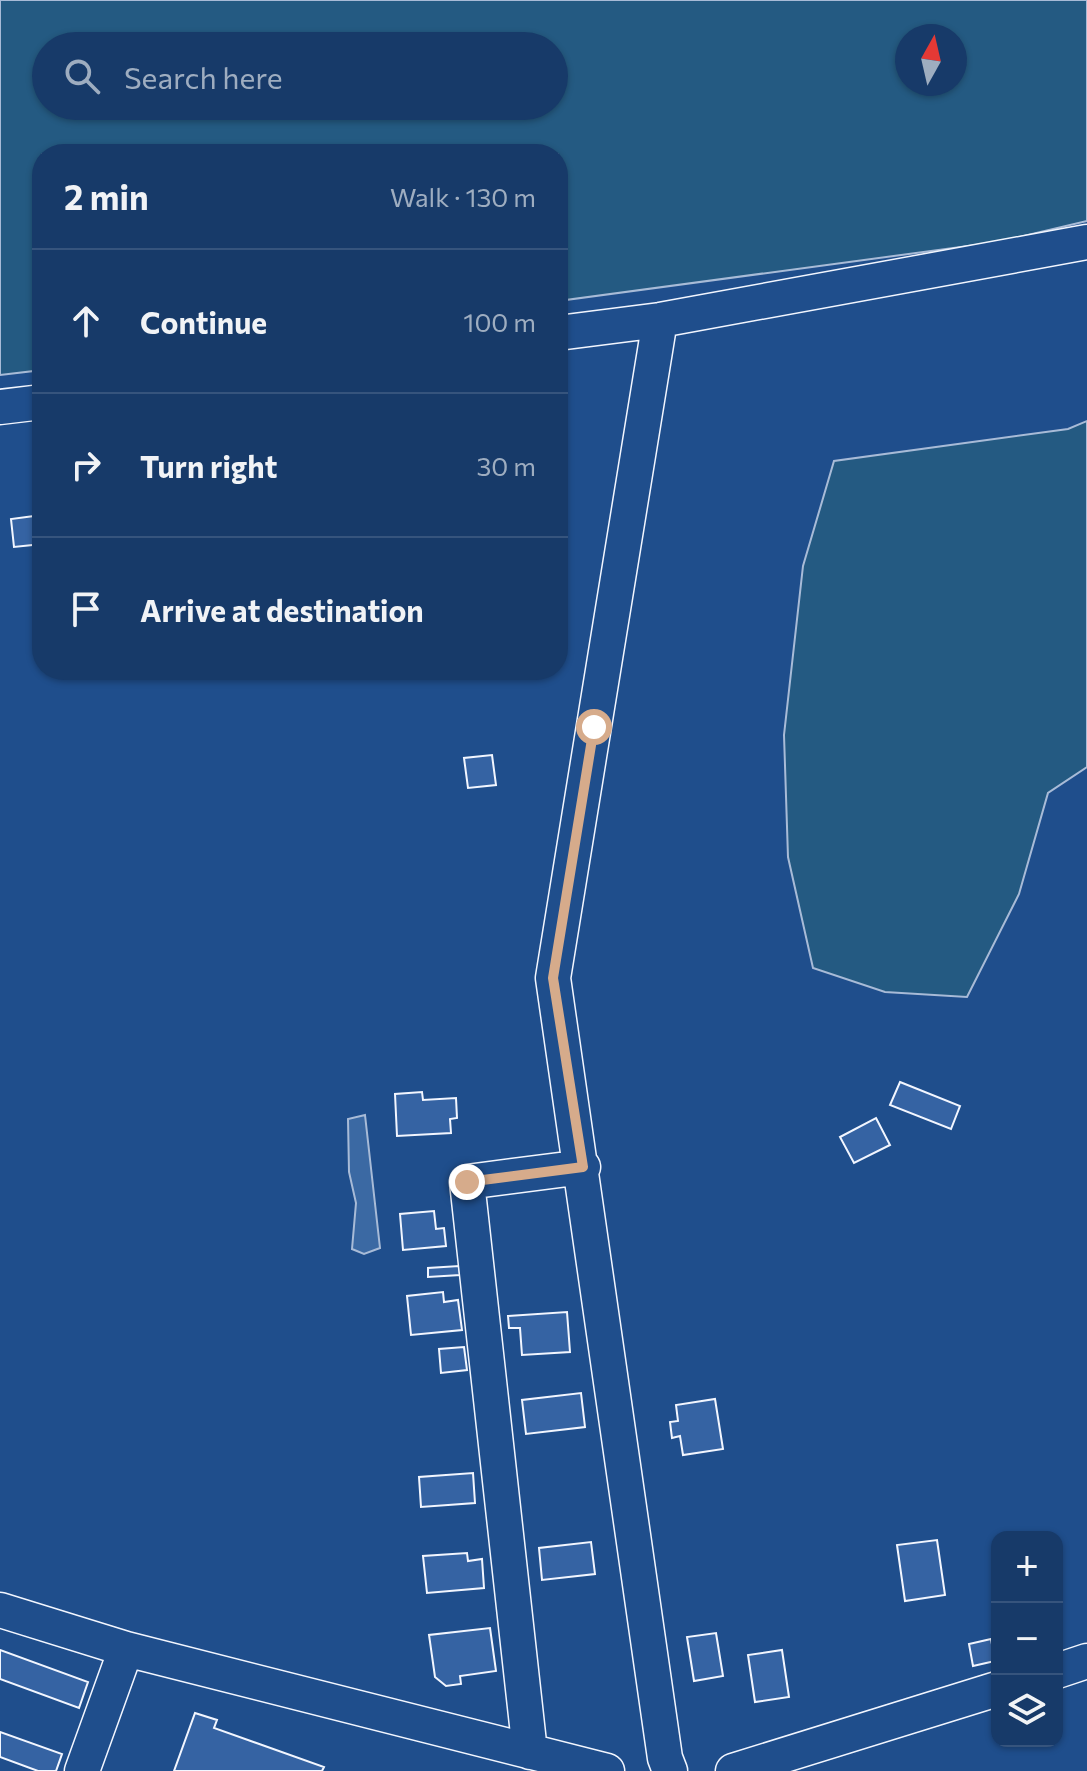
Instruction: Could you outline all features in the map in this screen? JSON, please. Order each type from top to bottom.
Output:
[{"type":"street","points":[[568,332],[660,320],[1087,242]]},
{"type":"street","points":[[660,320],[553,978],[583,1167],[665,1758],[670,1771]]},
{"type":"street","points":[[0,407],[32,403]]},
{"type":"street","points":[[530,1752],[467,1182],[583,1167]]},
{"type":"street","points":[[0,1610],[126,1649],[607,1771]]},
{"type":"street","points":[[82,1771],[126,1649]]},
{"type":"street","points":[[1063,1669],[1087,1661]]},
{"type":"street","points":[[733,1771],[991,1691]]},
{"type":"shaded area","points":[[0,0],[1087,0],[1087,221],[998,242],[568,300],[568,144],[32,144],[32,371],[0,375]]},
{"type":"shaded area","points":[[1087,421],[1087,767],[1048,793],[1019,894],[967,997],[885,992],[813,968],[788,857],[784,735],[803,566],[834,461],[1068,429]]},
{"type":"shaded area","points":[[365,1115],[380,1248],[364,1254],[352,1249],[356,1203],[349,1172],[348,1119]]},
{"type":"building","points":[[32,516],[32,545],[14,547],[11,519]]},
{"type":"building","points":[[492,755],[496,785],[468,788],[464,758]]},
{"type":"building","points":[[900,1082],[960,1106],[951,1129],[890,1105]]},
{"type":"building","points":[[422,1092],[423,1100],[456,1098],[457,1118],[450,1119],[451,1133],[397,1136],[395,1094]]},
{"type":"building","points":[[876,1118],[890,1145],[854,1163],[840,1137]]},
{"type":"building","points":[[434,1211],[436,1229],[444,1228],[446,1246],[403,1250],[400,1214]]},
{"type":"building","points":[[459,1266],[460,1275],[428,1277],[428,1268]]},
{"type":"building","points":[[443,1292],[444,1302],[458,1300],[462,1330],[411,1335],[407,1296]]},
{"type":"building","points":[[567,1312],[570,1352],[522,1355],[520,1328],[509,1328],[508,1316]]},
{"type":"building","points":[[464,1347],[467,1370],[441,1373],[439,1349]]},
{"type":"building","points":[[581,1393],[585,1427],[526,1434],[522,1400]]},
{"type":"building","points":[[715,1399],[723,1449],[683,1455],[680,1436],[672,1438],[670,1422],[678,1421],[676,1405]]},
{"type":"building","points":[[473,1473],[475,1503],[421,1507],[419,1477]]},
{"type":"building","points":[[937,1540],[945,1595],[905,1601],[897,1545]]},
{"type":"building","points":[[591,1542],[595,1574],[542,1580],[539,1548]]},
{"type":"building","points":[[467,1553],[468,1561],[482,1559],[484,1588],[427,1593],[423,1556]]},
{"type":"building","points":[[490,1628],[496,1671],[460,1676],[461,1684],[446,1686],[435,1677],[429,1635]]},
{"type":"building","points":[[716,1633],[723,1676],[694,1681],[687,1637]]},
{"type":"building","points":[[991,1639],[991,1662],[973,1666],[969,1644]]},
{"type":"building","points":[[0,1650],[88,1682],[79,1708],[0,1679]]},
{"type":"building","points":[[782,1650],[789,1697],[755,1702],[748,1655]]},
{"type":"building","points":[[195,1713],[217,1720],[214,1728],[324,1767],[322,1771],[174,1771]]},
{"type":"building","points":[[0,1732],[62,1754],[56,1771],[38,1771],[0,1757]]},
{"type":"route","points":[[467,1182],[583,1167],[553,978],[594,727]]}]
